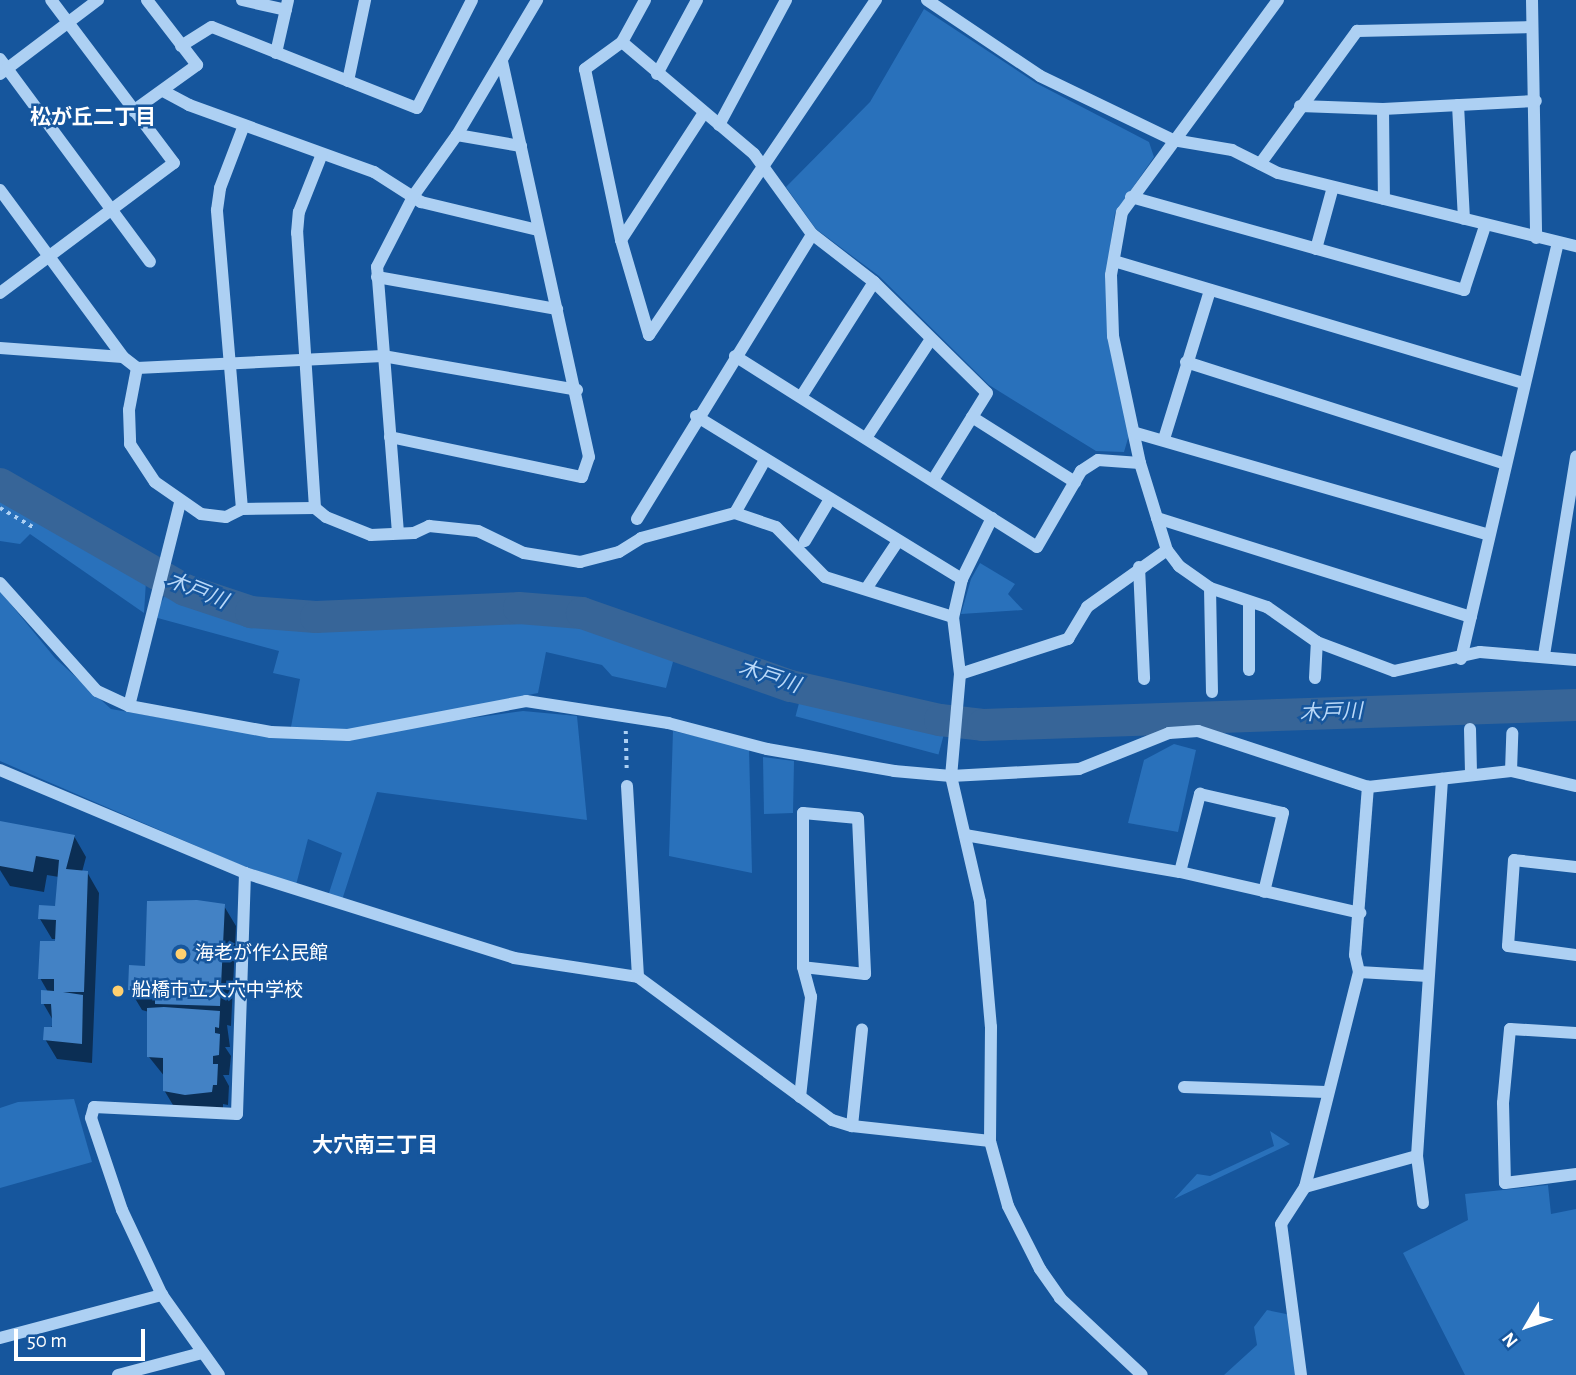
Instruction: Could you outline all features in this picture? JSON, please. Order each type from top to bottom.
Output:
[{"type":"street","points":[[0,293],[174,163],[51,0]]},
{"type":"street","points":[[98,0],[68,24],[3,67],[150,262]]},
{"type":"street","points":[[133,111],[197,65],[147,0]]},
{"type":"street","points":[[242,0],[287,5],[276,53]]},
{"type":"street","points":[[348,81],[365,0]]},
{"type":"street","points":[[181,46],[212,27],[417,108],[472,0]]},
{"type":"street","points":[[398,533],[377,277],[385,246],[414,195],[457,135],[537,0]]},
{"type":"street","points":[[645,0],[622,42],[584,69],[621,240],[649,335],[760,165],[876,0]]},
{"type":"street","points":[[657,74],[697,0]]},
{"type":"street","points":[[719,125],[786,0]]},
{"type":"street","points":[[927,0],[1040,76],[1173,140],[1232,150],[1260,164],[1333,187],[1557,244],[1576,246]]},
{"type":"street","points":[[1278,0],[1122,212],[1114,261],[1113,336],[1136,433],[1140,463],[1167,550],[1179,566],[1210,588],[1286,617],[1317,642],[1394,671],[1461,659],[1480,652],[1544,654],[1576,660]]},
{"type":"street","points":[[1532,0],[1536,101],[1536,238]]},
{"type":"street","points":[[1260,164],[1357,31],[1532,27]]},
{"type":"street","points":[[622,42],[703,114],[754,154],[812,234],[874,282],[987,393],[933,480]]},
{"type":"street","points":[[390,437],[582,477],[589,457],[577,390],[538,230],[502,61]]},
{"type":"street","points":[[163,91],[244,125],[374,172],[414,195],[421,202],[538,230]]},
{"type":"street","points":[[1300,106],[1384,109],[1536,101]]},
{"type":"street","points":[[1458,105],[1464,219]]},
{"type":"street","points":[[1384,109],[1384,199]]},
{"type":"street","points":[[621,240],[703,114]]},
{"type":"street","points":[[242,509],[217,210],[220,188],[244,125]]},
{"type":"street","points":[[457,135],[521,146]]},
{"type":"street","points":[[315,508],[297,233],[299,212],[322,154]]},
{"type":"street","points":[[1316,248],[1333,187]]},
{"type":"street","points":[[0,190],[123,357],[137,368],[383,356],[577,390]]},
{"type":"street","points":[[1131,197],[1464,290],[1485,226]]},
{"type":"street","points":[[637,519],[696,416],[812,234]]},
{"type":"street","points":[[1461,659],[1522,383],[1557,244]]},
{"type":"street","points":[[1114,261],[1522,383]]},
{"type":"street","points":[[377,277],[557,309]]},
{"type":"street","points":[[800,397],[874,282]]},
{"type":"street","points":[[1164,439],[1210,290]]},
{"type":"street","points":[[866,438],[931,339]]},
{"type":"street","points":[[0,348],[123,357]]},
{"type":"street","points":[[735,356],[1037,547],[1081,471],[1098,460],[1140,463]]},
{"type":"street","points":[[1186,362],[1505,464]]},
{"type":"street","points":[[137,368],[129,410],[131,444],[144,470],[178,509],[226,517],[242,509],[315,508],[326,517],[371,535],[414,533],[429,526],[478,531],[524,553],[580,562],[619,552],[641,538],[735,513],[776,527],[825,577],[953,617]]},
{"type":"street","points":[[696,416],[961,579]]},
{"type":"street","points":[[971,417],[1075,482]]},
{"type":"street","points":[[1136,433],[1489,535]]},
{"type":"street","points":[[1544,654],[1576,457]]},
{"type":"street","points":[[735,513],[765,460]]},
{"type":"street","points":[[805,541],[830,499]]},
{"type":"street","points":[[129,706],[178,509]]},
{"type":"street","points":[[992,518],[961,579],[953,617],[960,674],[951,776],[980,902],[991,1027],[990,1141],[1008,1206],[1040,1269],[1060,1298],[1142,1375]]},
{"type":"street","points":[[1157,518],[1471,617]]},
{"type":"street","points":[[866,589],[898,541]]},
{"type":"street","points":[[960,674],[1068,639],[1087,607],[1139,567],[1167,550]]},
{"type":"street","points":[[1139,567],[1144,679]]},
{"type":"street","points":[[0,583],[97,691],[129,706],[271,732],[348,735],[526,701],[625,715],[844,765],[951,776],[1079,769],[1169,733],[1198,731],[1368,788],[1511,771],[1576,786]]},
{"type":"street","points":[[1210,588],[1212,692]]},
{"type":"street","points":[[1249,602],[1250,670]]},
{"type":"street","points":[[1315,678],[1317,642]]},
{"type":"street","points":[[1470,729],[1471,774]]},
{"type":"street","points":[[1511,771],[1512,733]]},
{"type":"street","points":[[0,770],[245,873],[514,958],[638,977],[832,1120],[852,1126],[990,1141]]},
{"type":"street","points":[[1423,1203],[1417,1156],[1442,779]]},
{"type":"street","points":[[627,786],[638,977]]},
{"type":"street","points":[[1301,1375],[1281,1224],[1305,1188],[1326,1092],[1359,972],[1355,955],[1368,788]]},
{"type":"street","points":[[1180,872],[1200,794],[1271,810],[1283,813],[1264,892]]},
{"type":"street","points":[[800,1097],[811,997],[803,967],[803,813],[858,818],[865,974],[803,967]]},
{"type":"street","points":[[965,835],[1180,872],[1360,913]]},
{"type":"street","points":[[1576,867],[1514,860],[1508,946],[1576,955]]},
{"type":"street","points":[[219,1375],[162,1296],[122,1210],[91,1118],[94,1107],[237,1114],[245,873]]},
{"type":"street","points":[[1359,972],[1428,976]]},
{"type":"street","points":[[852,1126],[862,1030]]},
{"type":"street","points":[[1576,1033],[1510,1030],[1503,1103],[1505,1183],[1576,1174]]},
{"type":"street","points":[[1184,1087],[1326,1092]]},
{"type":"street","points":[[1305,1188],[1417,1156]]},
{"type":"street","points":[[0,1338],[162,1296]]},
{"type":"street","points":[[118,1375],[202,1353]]},
{"type":"path","points":[[0,508],[33,527]]},
{"type":"path","points":[[625,715],[627,786]]},
{"type":"shaded area","points":[[924,9],[1036,83],[1149,142],[1154,157],[1115,213],[1108,262],[1108,339],[1129,435],[1124,452],[1096,451],[989,385],[879,276],[816,229],[786,187],[870,102]]},
{"type":"shaded area","points":[[0,492],[146,581],[144,613],[30,534],[20,544],[0,541]]},
{"type":"shaded area","points":[[980,563],[1015,584],[1008,594],[1023,610],[961,614],[971,579]]},
{"type":"shaded area","points":[[0,591],[55,658],[111,709],[270,737],[373,732],[523,711],[577,716],[587,820],[377,792],[342,900],[328,896],[342,853],[308,839],[296,885],[238,864],[0,761]]},
{"type":"shaded area","points":[[167,591],[246,622],[506,618],[583,624],[674,658],[666,688],[612,676],[602,665],[546,652],[538,693],[347,731],[291,727],[300,679],[273,673],[279,651],[154,617]]},
{"type":"shaded area","points":[[802,692],[945,730],[938,754],[796,716]]},
{"type":"shaded area","points":[[673,731],[749,748],[752,873],[669,856]]},
{"type":"shaded area","points":[[1174,744],[1196,750],[1178,832],[1128,823],[1144,760]]},
{"type":"shaded area","points":[[763,757],[794,761],[793,813],[764,814]]},
{"type":"shaded area","points":[[74,1099],[92,1162],[0,1188],[0,1108],[18,1102]]},
{"type":"shaded area","points":[[1270,1131],[1290,1144],[1174,1199],[1197,1174],[1210,1176],[1274,1146]]},
{"type":"shaded area","points":[[1548,1185],[1551,1214],[1576,1209],[1576,1375],[1465,1375],[1403,1253],[1468,1220],[1465,1194]]},
{"type":"shaded area","points":[[1267,1310],[1291,1315],[1296,1375],[1224,1375],[1257,1345],[1254,1327]]},
{"type":"building","points":[[0,821],[75,835],[66,869],[88,871],[84,992],[63,992],[83,995],[82,1044],[43,1040],[44,1027],[52,1027],[52,1019],[51,1004],[41,1004],[41,990],[54,991],[54,979],[38,979],[40,941],[55,941],[56,920],[38,919],[39,905],[55,906],[59,860],[36,856],[33,872],[0,866]]},
{"type":"building","points":[[197,900],[225,904],[220,1006],[155,1004],[155,997],[144,997],[144,991],[128,990],[129,965],[145,966],[147,901]]},
{"type":"building","points":[[147,1008],[220,1011],[219,1028],[215,1027],[215,1033],[220,1034],[219,1055],[213,1056],[213,1064],[218,1064],[217,1085],[213,1085],[212,1092],[185,1095],[163,1091],[163,1058],[147,1057]]},
{"type":"waterway","name":"木戸川","points":[[0,484],[185,590],[251,612],[316,617],[519,608],[582,613],[791,686],[940,720],[983,725],[1576,705]]},
{"type":"place","name":"海老が作公民館","points":[[181,954]]},
{"type":"place","name":"船橋市立大穴中学校","points":[[118,991]]},
{"type":"district","name":"松が丘二丁目","points":[[93,118]]},
{"type":"district","name":"大穴南三丁目","points":[[375,1146]]}]
